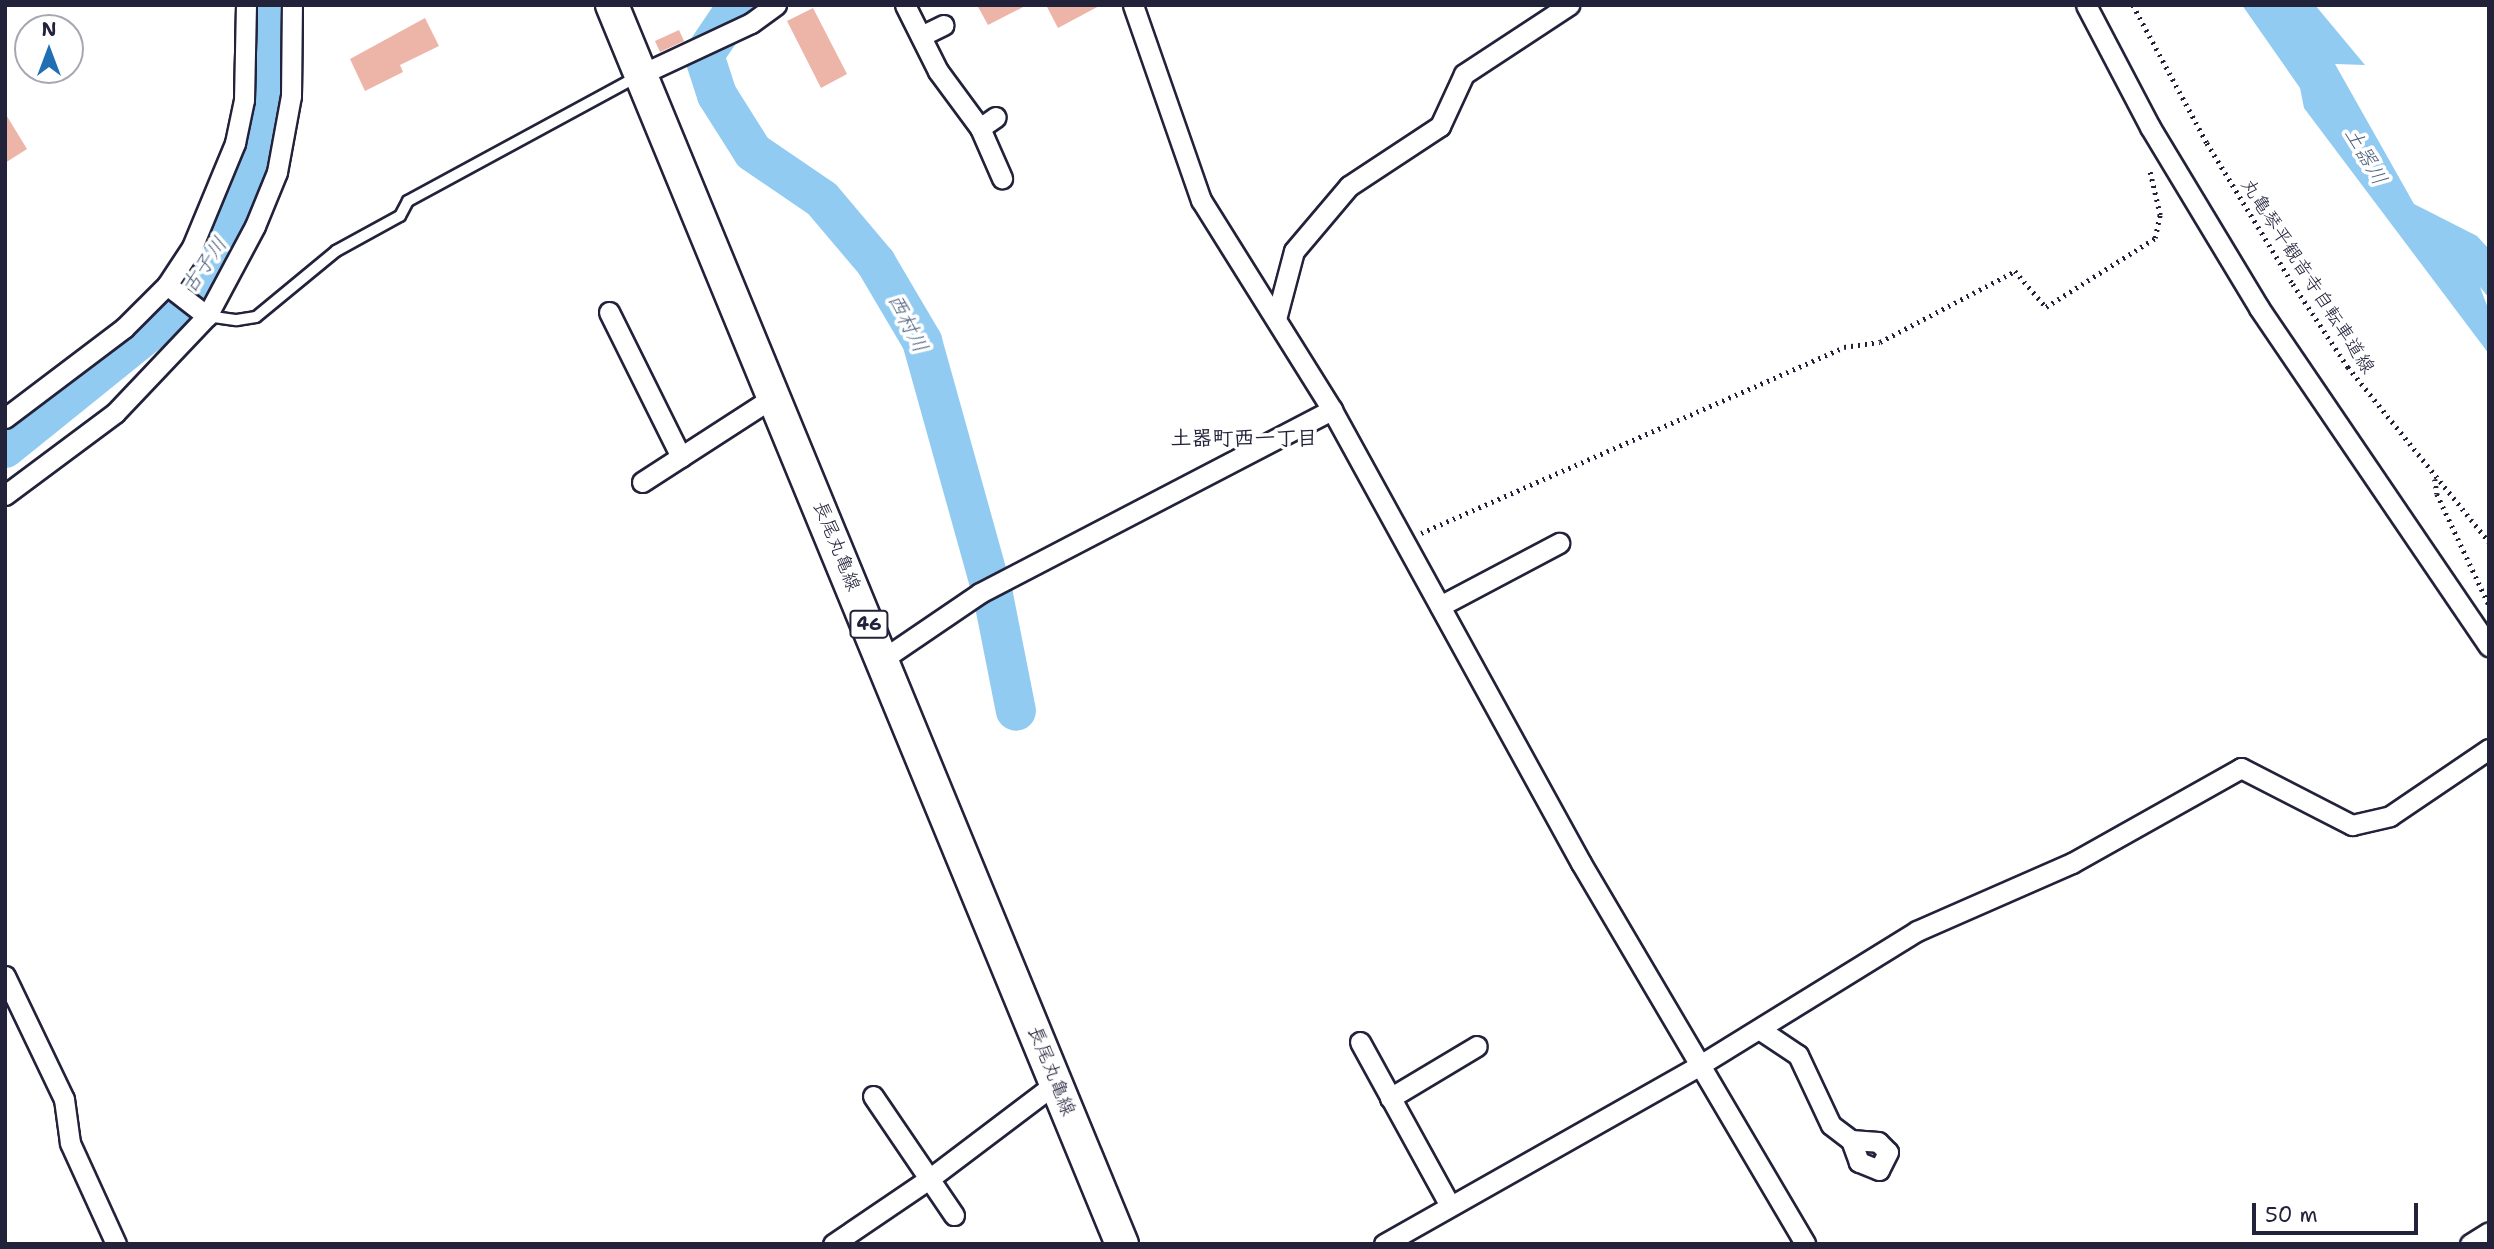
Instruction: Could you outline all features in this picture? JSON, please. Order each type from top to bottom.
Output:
[{"type":"main road","name":"長尾丸亀線","points":[[612,5],[1122,1244]]},
{"type":"street","points":[[5,418],[124,328],[167,285],[210,211],[235,143],[244,100],[246,5]]},
{"type":"street","points":[[5,495],[115,413],[203,314],[255,226],[276,172],[291,96],[292,5]]},
{"type":"street","points":[[642,74],[717,40],[776,5]]},
{"type":"street","points":[[905,5],[938,71],[988,122],[1002,178]]},
{"type":"street","points":[[1133,5],[1201,201],[1332,410],[1581,863],[1805,1244]]},
{"type":"street","points":[[1276,319],[1294,251],[1349,186],[1440,127],[1464,74],[1569,5]]},
{"type":"street","points":[[2085,5],[2150,127],[2259,308],[2489,646]]},
{"type":"street","points":[[921,36],[944,25]]},
{"type":"street","points":[[167,285],[203,314]]},
{"type":"street","points":[[609,312],[681,457]]},
{"type":"street","points":[[642,482],[775,396]]},
{"type":"street","points":[[883,659],[980,593],[1332,410]]},
{"type":"street","points":[[1440,606],[1559,543]]},
{"type":"street","points":[[1384,1244],[1700,1065],[1917,931],[2072,863],[2241,768],[2352,825],[2390,816],[2489,749]]},
{"type":"street","points":[[5,976],[64,1099],[71,1143],[116,1244]]},
{"type":"street","points":[[1759,1028],[1798,1055],[1831,1125],[1851,1140]]},
{"type":"street","points":[[1360,1042],[1450,1206]]},
{"type":"street","points":[[1390,1098],[1477,1046]]},
{"type":"street","points":[[833,1244],[929,1179],[1056,1083]]},
{"type":"street","points":[[873,1096],[954,1215]]},
{"type":"street","points":[[2470,1244],[2489,1232]]},
{"type":"lane","points":[[203,314],[237,320],[256,317],[337,251],[400,216],[408,201],[517,144],[564,112],[642,74]]},
{"type":"path","name":"丸亀琴平観音寺自転車道線","points":[[2133,5],[2207,143],[2293,284],[2348,367],[2435,479],[2448,486],[2489,542]]},
{"type":"path","points":[[1404,541],[1844,347],[1880,342],[2015,271],[2046,307],[2155,238],[2160,215],[2148,162]]},
{"type":"path","points":[[2435,479],[2437,494],[2489,605]]},
{"type":"water","name":"土器川","points":[[2242,5],[2315,5],[2365,65],[2335,64],[2414,204],[2477,236],[2489,249],[2489,298],[2480,287],[2489,311],[2489,354],[2304,108],[2300,88]]},
{"type":"building","points":[[977,5],[1027,5],[988,25]]},
{"type":"building","points":[[1046,5],[1101,5],[1058,28]]},
{"type":"building","points":[[813,8],[847,74],[821,88],[787,21]]},
{"type":"building","points":[[425,18],[439,46],[400,65],[403,72],[365,91],[350,59]]},
{"type":"building","points":[[679,30],[684,41],[660,52],[655,41]]},
{"type":"building","points":[[5,113],[27,149],[5,163]]},
{"type":"waterway","name":"古子川","points":[[5,448],[165,319],[225,237],[255,146],[267,61],[265,5]]},
{"type":"waterway","name":"西村川","points":[[738,5],[704,55],[717,95],[753,152],[822,199],[876,263],[922,341],[993,595],[1016,711]]},
{"type":"district","name":"土器町西一丁目","points":[[1244,438]]}]
